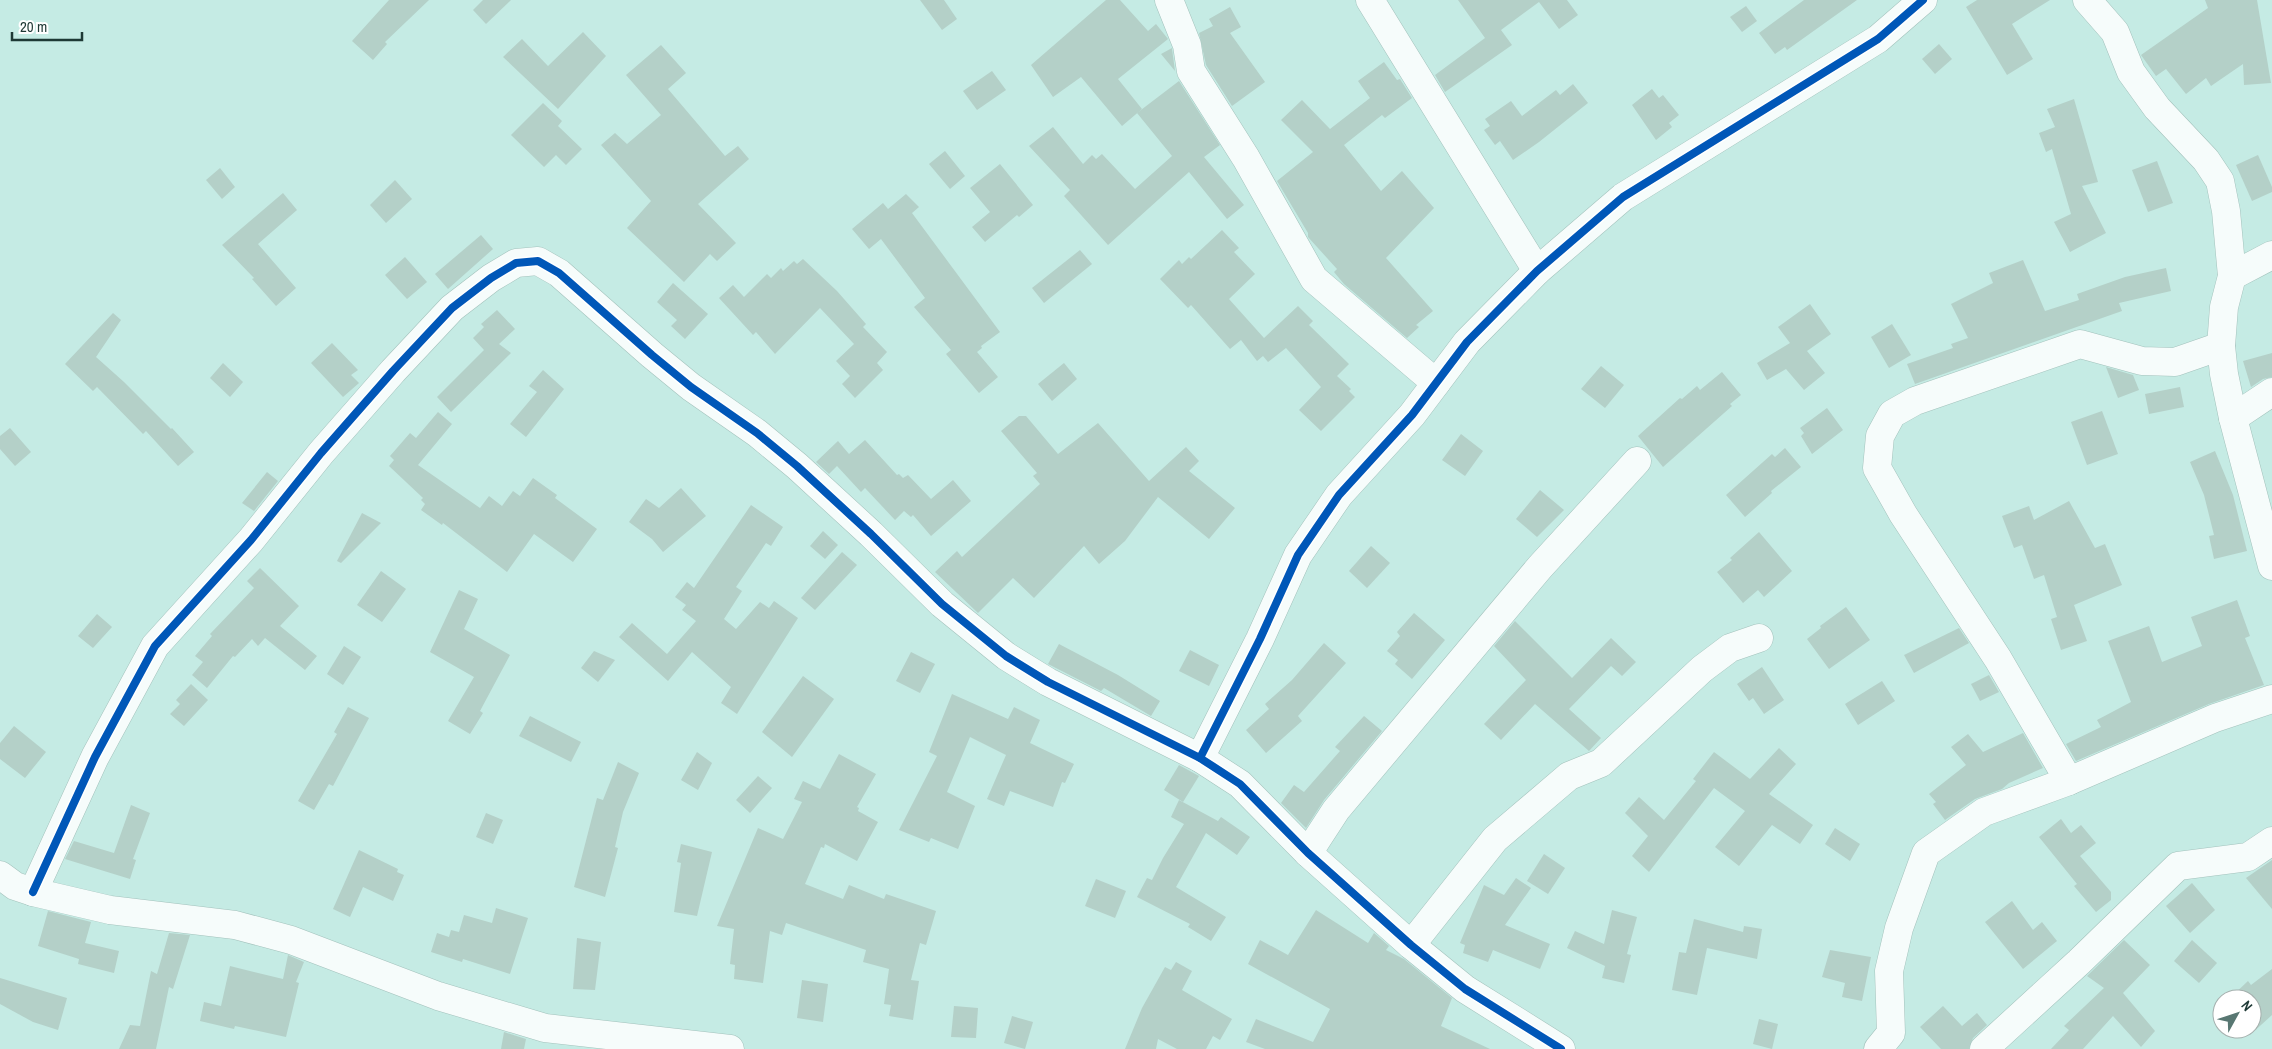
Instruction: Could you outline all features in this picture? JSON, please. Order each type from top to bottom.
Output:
[{"type":"street","points":[[1169,0],[1187,45],[1191,71],[1246,158],[1314,279],[1436,383]]},
{"type":"street","points":[[1370,0],[1537,271]]},
{"type":"street","points":[[1200,758],[1260,639],[1298,555],[1339,494],[1412,415],[1467,342],[1537,271],[1623,197],[1878,39],[1923,0]]},
{"type":"street","points":[[2087,0],[2114,32],[2131,72],[2157,108],[2206,160],[2220,181],[2226,211],[2232,276],[2224,307],[2221,346],[2224,374],[2233,418],[2272,566]]},
{"type":"street","points":[[2232,276],[2272,255]]},
{"type":"street","points":[[33,892],[95,757],[155,646],[251,540],[321,453],[452,308],[491,278],[516,262],[538,261],[559,273],[652,355],[691,386],[758,433],[871,534],[942,604],[1006,656],[1048,682],[1200,758],[1240,784],[1308,853],[1411,945],[1465,989],[1561,1049]]},
{"type":"street","points":[[2069,781],[1998,659],[1904,514],[1877,468],[1880,436],[1892,414],[1915,401],[2080,344],[2142,361],[2175,362],[2221,346]]},
{"type":"street","points":[[2233,418],[2272,392]]},
{"type":"street","points":[[1308,853],[1336,810],[1381,756],[1540,567],[1637,461]]},
{"type":"street","points":[[1411,945],[1495,839],[1569,776],[1601,762],[1702,670],[1730,648],[1759,638]]},
{"type":"street","points":[[1878,1049],[1890,1032],[1889,971],[1900,928],[1926,853],[1984,812],[2069,781],[2215,718],[2272,699]]},
{"type":"street","points":[[1984,1049],[2079,962],[2178,866],[2248,857],[2272,841]]},
{"type":"street","points":[[0,876],[15,886],[33,892],[110,910],[235,924],[290,940],[438,996],[544,1028],[730,1049]]},
{"type":"building","points":[[389,0],[429,0],[385,42],[387,44],[373,60],[352,41]]},
{"type":"building","points":[[483,0],[511,0],[486,24],[473,10]]},
{"type":"building","points":[[920,0],[944,0],[957,19],[942,30]]},
{"type":"building","points":[[1106,0],[1120,0],[1148,31],[1156,24],[1168,39],[1118,79],[1142,109],[1122,126],[1081,77],[1053,97],[1031,65]]},
{"type":"building","points":[[1458,0],[1567,0],[1578,15],[1559,29],[1539,2],[1501,30],[1512,45],[1445,92],[1435,75],[1485,38]]},
{"type":"building","points":[[1804,0],[1857,0],[1787,50],[1785,47],[1775,54],[1759,33]]},
{"type":"building","points":[[1977,0],[2050,0],[2012,24],[2033,59],[2007,75],[1966,7]]},
{"type":"building","points":[[2205,0],[2257,0],[2271,83],[2244,85],[2243,64],[2211,86],[2206,78],[2186,94],[2166,69],[2156,76],[2141,55],[2208,8]]},
{"type":"building","points":[[1746,6],[1757,21],[1742,32],[1730,17]]},
{"type":"building","points":[[1230,7],[1241,27],[1230,33],[1265,82],[1232,106],[1206,65],[1199,33],[1213,26],[1209,19]]},
{"type":"building","points":[[583,32],[606,56],[558,109],[503,57],[522,39],[548,66]]},
{"type":"building","points":[[1939,44],[1952,59],[1935,74],[1922,59]]},
{"type":"building","points":[[661,45],[686,73],[668,89],[725,156],[738,146],[749,159],[698,204],[736,243],[717,261],[710,254],[684,282],[627,228],[651,201],[601,145],[615,133],[627,144],[661,115],[626,75]]},
{"type":"building","points":[[1172,49],[1175,71],[1161,54]]},
{"type":"building","points":[[1384,62],[1397,80],[1400,79],[1412,98],[1385,118],[1382,115],[1344,145],[1381,191],[1402,171],[1434,208],[1386,258],[1433,311],[1416,325],[1419,327],[1407,338],[1344,284],[1334,272],[1337,269],[1308,237],[1308,233],[1277,181],[1313,152],[1281,120],[1302,100],[1330,129],[1370,98],[1358,81]]},
{"type":"building","points":[[992,71],[1006,90],[977,110],[963,91]]},
{"type":"building","points":[[1179,81],[1220,145],[1204,157],[1244,205],[1227,219],[1189,172],[1108,245],[1064,196],[1070,190],[1029,146],[1053,127],[1083,164],[1092,155],[1096,159],[1102,154],[1135,189],[1172,156],[1137,113]]},
{"type":"building","points":[[1573,84],[1588,103],[1513,160],[1500,141],[1495,145],[1484,130],[1490,126],[1485,119],[1511,101],[1522,116],[1556,90],[1560,95]]},
{"type":"building","points":[[1652,89],[1659,98],[1663,95],[1679,115],[1669,123],[1672,127],[1656,140],[1632,105]]},
{"type":"building","points":[[2074,99],[2098,182],[2082,186],[2106,233],[2070,252],[2054,222],[2071,214],[2052,149],[2046,152],[2039,133],[2055,127],[2047,109]]},
{"type":"building","points":[[543,103],[562,121],[558,126],[582,149],[566,165],[556,155],[544,167],[511,135]]},
{"type":"building","points":[[945,151],[965,176],[950,189],[929,164]]},
{"type":"building","points":[[2258,155],[2272,187],[2272,192],[2252,201],[2236,165]]},
{"type":"building","points":[[2157,161],[2173,203],[2148,212],[2132,170]]},
{"type":"building","points":[[1000,164],[1033,205],[1019,217],[1017,215],[985,242],[972,227],[990,212],[970,188]]},
{"type":"building","points":[[220,168],[235,187],[222,199],[206,180]]},
{"type":"building","points":[[395,180],[412,199],[386,223],[370,205]]},
{"type":"building","points":[[283,193],[297,210],[258,244],[296,288],[276,306],[252,279],[254,278],[222,245]]},
{"type":"building","points":[[906,194],[919,207],[912,213],[1000,332],[981,346],[982,348],[977,352],[998,377],[979,393],[946,354],[951,350],[914,307],[925,298],[881,239],[869,249],[852,229],[883,203],[888,209]]},
{"type":"building","points":[[1222,230],[1239,248],[1234,252],[1255,274],[1229,299],[1264,338],[1298,306],[1313,321],[1309,325],[1349,364],[1337,376],[1351,389],[1349,391],[1355,397],[1321,431],[1299,410],[1321,387],[1286,348],[1268,362],[1263,356],[1257,361],[1241,340],[1230,349],[1191,305],[1188,308],[1160,279],[1179,260],[1182,264],[1189,257],[1191,259]]},
{"type":"building","points":[[481,235],[493,249],[448,289],[435,274]]},
{"type":"building","points":[[1080,250],[1092,264],[1044,303],[1032,288]]},
{"type":"building","points":[[405,257],[427,282],[407,299],[385,275]]},
{"type":"building","points":[[803,259],[837,291],[866,324],[863,327],[887,352],[877,363],[883,370],[855,398],[842,384],[850,376],[836,361],[854,344],[820,308],[775,354],[756,332],[753,335],[719,298],[733,285],[744,297],[767,274],[771,278],[781,268],[783,271],[794,261],[797,264]]},
{"type":"building","points":[[2023,260],[2045,311],[2079,300],[2077,294],[2125,277],[2166,268],[2171,291],[2119,303],[2122,311],[1915,384],[1907,364],[1953,348],[1951,344],[1968,338],[1951,304],[1993,283],[1989,273]]},
{"type":"building","points":[[673,283],[708,314],[685,339],[671,326],[677,320],[657,302]]},
{"type":"building","points":[[1810,304],[1831,334],[1807,351],[1825,373],[1804,390],[1786,369],[1767,380],[1757,363],[1790,343],[1778,327]]},
{"type":"building","points":[[497,310],[515,329],[499,344],[511,353],[451,412],[437,397],[484,350],[473,338],[484,327],[481,324]]},
{"type":"building","points":[[113,313],[121,320],[96,357],[172,428],[194,452],[178,466],[146,431],[143,434],[97,387],[93,391],[65,364]]},
{"type":"building","points":[[1892,324],[1911,355],[1889,368],[1871,337]]},
{"type":"building","points":[[332,343],[358,370],[351,375],[359,383],[343,397],[311,363]]},
{"type":"building","points":[[2272,353],[2272,377],[2263,379],[2251,387],[2243,361]]},
{"type":"building","points":[[223,363],[243,382],[230,397],[210,378]]},
{"type":"building","points":[[1064,363],[1077,379],[1052,401],[1038,384]]},
{"type":"building","points":[[1601,366],[1624,385],[1605,408],[1581,389]]},
{"type":"building","points":[[2106,367],[2133,375],[2139,390],[2118,398]]},
{"type":"building","points":[[543,370],[564,389],[526,437],[510,424],[537,392],[529,386]]},
{"type":"building","points":[[1722,372],[1741,395],[1730,404],[1732,406],[1663,467],[1638,436],[1680,398],[1682,399],[1697,386],[1700,390]]},
{"type":"building","points":[[2180,387],[2184,407],[2149,414],[2145,394]]},
{"type":"building","points":[[1827,408],[1843,430],[1812,454],[1801,436],[1804,433],[1800,428]]},
{"type":"building","points":[[2102,411],[2118,454],[2087,465],[2071,422]]},
{"type":"building","points":[[438,412],[452,424],[418,465],[480,508],[489,496],[502,506],[513,491],[520,496],[533,478],[557,495],[555,498],[597,529],[573,562],[534,534],[507,572],[443,523],[442,525],[421,510],[425,504],[421,500],[423,498],[389,466],[394,460],[390,456],[410,433],[416,438]]},
{"type":"building","points":[[1019,416],[1026,416],[1058,454],[1098,423],[1149,481],[1186,447],[1199,461],[1189,471],[1235,508],[1209,539],[1158,497],[1125,541],[1099,564],[1084,546],[1034,598],[1013,578],[978,613],[935,572],[957,551],[962,557],[1040,484],[1033,476],[1037,473],[1001,431]]},
{"type":"building","points":[[10,428],[31,452],[15,466],[0,449],[0,436]]},
{"type":"building","points":[[1461,434],[1483,451],[1465,476],[1442,460]]},
{"type":"building","points":[[865,440],[897,475],[899,474],[903,478],[908,475],[931,499],[953,480],[971,501],[931,536],[913,515],[911,517],[904,511],[895,520],[865,488],[861,492],[837,466],[829,474],[816,462],[838,441],[849,454]]},
{"type":"building","points":[[1785,448],[1801,467],[1771,491],[1772,493],[1745,517],[1726,495],[1772,454],[1775,457]]},
{"type":"building","points":[[2215,451],[2233,495],[2247,551],[2214,559],[2209,536],[2214,535],[2204,495],[2190,462]]},
{"type":"building","points":[[267,472],[278,481],[254,511],[242,503]]},
{"type":"building","points":[[681,488],[706,516],[663,552],[652,539],[629,522],[646,499],[659,508]]},
{"type":"building","points":[[1540,490],[1564,510],[1537,537],[1516,519]]},
{"type":"building","points":[[2069,501],[2095,548],[2105,544],[2122,585],[2074,605],[2087,641],[2061,650],[2051,619],[2057,617],[2044,575],[2034,579],[2022,545],[2014,548],[2002,516],[2029,506],[2034,520]]},
{"type":"building","points":[[751,505],[783,527],[771,546],[766,543],[736,587],[742,591],[724,619],[736,629],[760,602],[769,608],[774,601],[798,618],[737,714],[721,703],[731,687],[692,652],[668,681],[619,637],[632,623],[667,654],[696,621],[682,610],[686,605],[675,597],[687,582],[694,588]]},
{"type":"building","points":[[362,513],[381,523],[341,563],[337,561]]},
{"type":"building","points":[[823,531],[838,545],[825,559],[810,546]]},
{"type":"building","points":[[1759,532],[1792,571],[1764,597],[1758,590],[1743,603],[1717,572],[1732,560],[1730,558]]},
{"type":"building","points":[[1371,546],[1390,563],[1367,588],[1349,571]]},
{"type":"building","points":[[842,552],[857,565],[815,610],[801,598]]},
{"type":"building","points":[[260,568],[299,606],[280,626],[317,656],[305,670],[265,638],[258,646],[252,639],[235,657],[233,656],[207,688],[192,675],[203,662],[195,656],[212,636],[210,634],[254,588],[247,581]]},
{"type":"building","points":[[381,571],[406,589],[382,622],[357,605]]},
{"type":"building","points":[[459,590],[478,599],[464,629],[510,655],[480,711],[483,713],[470,734],[448,721],[474,677],[430,652]]},
{"type":"building","points":[[2237,600],[2250,636],[2245,638],[2264,685],[2209,704],[2076,761],[2066,744],[2101,727],[2097,720],[2131,702],[2108,641],[2149,626],[2162,662],[2202,646],[2191,617]]},
{"type":"building","points":[[1846,607],[1870,640],[1829,669],[1807,639],[1821,628],[1820,626]]},
{"type":"building","points":[[1414,613],[1445,640],[1412,679],[1395,664],[1398,660],[1387,651],[1400,636],[1397,632]]},
{"type":"building","points":[[97,614],[112,627],[93,648],[78,636]]},
{"type":"building","points":[[1515,621],[1572,678],[1611,638],[1636,662],[1622,676],[1611,666],[1569,709],[1601,738],[1589,751],[1535,704],[1501,740],[1484,724],[1526,680],[1494,646]]},
{"type":"building","points":[[1959,628],[1969,643],[1914,673],[1904,655]]},
{"type":"building","points":[[1324,643],[1346,663],[1298,716],[1302,721],[1266,753],[1246,730],[1269,709],[1265,704],[1292,680]]},
{"type":"building","points":[[1059,644],[1118,675],[1160,701],[1151,716],[1104,688],[1101,691],[1048,664]]},
{"type":"building","points":[[344,646],[361,657],[343,685],[327,674]]},
{"type":"building","points":[[1190,650],[1219,665],[1209,686],[1179,671]]},
{"type":"building","points":[[594,651],[615,660],[598,682],[581,668]]},
{"type":"building","points":[[911,652],[935,664],[920,693],[896,681]]},
{"type":"building","points":[[1762,667],[1784,700],[1764,714],[1753,698],[1749,701],[1737,684]]},
{"type":"building","points":[[1989,675],[1999,692],[1980,701],[1971,684]]},
{"type":"building","points":[[803,676],[834,699],[792,757],[762,732]]},
{"type":"building","points":[[1882,681],[1895,701],[1858,725],[1845,704]]},
{"type":"building","points":[[191,684],[208,700],[184,726],[170,714],[180,704],[176,700]]},
{"type":"building","points":[[952,694],[1008,719],[1014,707],[1040,720],[1030,743],[1074,764],[1065,783],[1062,782],[1053,807],[1010,791],[1004,806],[987,799],[1006,755],[970,737],[947,792],[975,806],[958,849],[931,838],[929,842],[899,830],[937,756],[929,752]]},
{"type":"building","points":[[348,707],[369,718],[333,786],[329,784],[314,810],[298,801],[337,734],[334,732]]},
{"type":"building","points":[[530,716],[581,742],[571,762],[519,736]]},
{"type":"building","points":[[1364,716],[1382,731],[1324,800],[1306,828],[1281,803],[1294,785],[1304,792],[1340,751],[1335,747]]},
{"type":"building","points":[[14,726],[46,752],[25,778],[0,759],[0,743]]},
{"type":"building","points":[[2023,733],[2043,768],[2009,783],[2002,789],[1975,799],[1945,820],[1933,804],[1936,802],[1929,794],[1966,765],[1951,747],[1968,734],[1983,752]]},
{"type":"building","points":[[1779,748],[1796,764],[1769,794],[1813,825],[1800,844],[1772,825],[1739,866],[1715,847],[1745,811],[1714,788],[1649,872],[1632,856],[1648,836],[1625,813],[1639,797],[1664,820],[1696,781],[1693,779],[1714,752],[1750,779]]},
{"type":"building","points":[[697,752],[712,763],[698,790],[681,780]]},
{"type":"building","points":[[839,754],[876,774],[857,807],[859,808],[858,811],[878,822],[857,861],[825,844],[824,848],[821,847],[805,884],[843,899],[849,885],[884,899],[886,894],[936,911],[926,945],[920,943],[911,980],[919,981],[913,1020],[889,1016],[891,1005],[884,1004],[889,969],[863,962],[866,950],[786,923],[782,935],[770,931],[763,983],[734,979],[735,965],[730,964],[734,929],[717,926],[758,828],[783,839],[802,802],[794,799],[803,781],[820,789]]},
{"type":"building","points":[[618,762],[639,773],[623,812],[615,847],[618,848],[605,897],[574,887],[597,798],[603,800]]},
{"type":"building","points":[[1179,765],[1199,776],[1183,802],[1164,790]]},
{"type":"building","points":[[758,776],[772,788],[750,813],[736,800]]},
{"type":"building","points":[[1179,800],[1218,821],[1221,817],[1250,837],[1237,855],[1206,833],[1176,887],[1226,917],[1211,941],[1188,927],[1190,924],[1137,897],[1147,878],[1152,880],[1184,824],[1171,817]]},
{"type":"building","points":[[131,805],[150,813],[133,859],[136,860],[130,879],[65,859],[74,841],[114,853]]},
{"type":"building","points":[[486,813],[503,820],[493,844],[476,837]]},
{"type":"building","points":[[2061,819],[2071,833],[2081,825],[2096,843],[2080,856],[2111,892],[2111,900],[2096,912],[2074,886],[2077,884],[2039,837]]},
{"type":"building","points":[[1835,828],[1860,844],[1850,861],[1825,844]]},
{"type":"building","points":[[681,844],[712,852],[697,916],[674,912],[681,863],[677,862]]},
{"type":"building","points":[[359,850],[398,869],[397,872],[404,875],[393,901],[363,887],[350,917],[333,909]]},
{"type":"building","points":[[1544,854],[1565,868],[1548,894],[1527,881]]},
{"type":"building","points":[[2272,860],[2272,909],[2246,878]]},
{"type":"building","points":[[1516,878],[1531,888],[1505,925],[1550,944],[1540,969],[1493,950],[1488,962],[1463,953],[1465,945],[1460,943],[1484,885],[1504,895]]},
{"type":"building","points":[[1096,879],[1126,891],[1115,918],[1085,906]]},
{"type":"building","points":[[2192,883],[2215,910],[2190,933],[2166,906]]},
{"type":"building","points":[[2012,901],[2033,930],[2042,922],[2057,941],[2023,969],[1985,922]]},
{"type":"building","points":[[496,908],[528,918],[510,974],[463,959],[462,962],[431,952],[437,933],[449,937],[451,930],[459,932],[464,915],[492,923]]},
{"type":"building","points":[[1316,910],[1368,943],[1374,933],[1389,946],[1386,950],[1404,959],[1452,998],[1441,1026],[1490,1049],[1265,1049],[1246,1042],[1256,1019],[1313,1042],[1330,1009],[1248,964],[1260,940],[1288,955]]},
{"type":"building","points":[[1612,910],[1637,917],[1627,954],[1631,955],[1624,983],[1602,978],[1605,966],[1567,948],[1575,931],[1604,944]]},
{"type":"building","points":[[48,911],[91,922],[85,943],[119,951],[114,973],[78,964],[79,959],[38,946]]},
{"type":"building","points":[[1694,919],[1743,932],[1744,926],[1762,929],[1757,959],[1707,948],[1697,995],[1672,990],[1679,952],[1686,953]]},
{"type":"building","points":[[169,933],[190,935],[173,989],[169,987],[156,1049],[119,1049],[130,1025],[140,1026],[151,971],[157,974]]},
{"type":"building","points":[[577,938],[601,942],[595,990],[573,989]]},
{"type":"building","points":[[2124,940],[2150,965],[2123,993],[2155,1031],[2141,1047],[2113,1016],[2083,1049],[2051,1049],[2069,1030],[2064,1026],[2104,988],[2087,976]]},
{"type":"building","points":[[2192,940],[2217,963],[2199,983],[2174,961]]},
{"type":"building","points":[[1830,950],[1871,957],[1862,1001],[1842,997],[1845,983],[1822,977]]},
{"type":"building","points":[[288,955],[304,962],[296,982],[299,983],[286,1037],[235,1026],[234,1029],[200,1021],[204,1002],[221,1006],[230,966],[283,979]]},
{"type":"building","points":[[1176,962],[1192,971],[1182,990],[1232,1019],[1220,1040],[1213,1036],[1206,1049],[1177,1049],[1158,1039],[1156,1049],[1125,1049],[1142,1008],[1165,967],[1171,970]]},
{"type":"building","points":[[2272,969],[2272,1015],[2262,1024],[2262,989],[2240,989],[2248,981],[2251,985]]},
{"type":"building","points":[[0,978],[67,998],[58,1030],[33,1022],[0,1004]]},
{"type":"building","points":[[802,980],[828,984],[823,1022],[797,1018]]},
{"type":"building","points":[[954,1006],[978,1008],[976,1038],[951,1037]]},
{"type":"building","points":[[1943,1006],[1962,1026],[1977,1013],[1987,1025],[1973,1038],[1969,1049],[1941,1049],[1920,1027]]},
{"type":"building","points":[[1012,1016],[1033,1022],[1025,1049],[1004,1043]]},
{"type":"building","points":[[1759,1019],[1778,1024],[1772,1049],[1753,1044]]},
{"type":"building","points":[[504,1032],[526,1039],[524,1049],[501,1049]]},
{"type":"cycle path","points":[[1200,758],[1260,639],[1298,555],[1339,495],[1412,415],[1467,342],[1537,271],[1623,197],[1878,39],[1923,0]]},
{"type":"cycle path","points":[[33,892],[95,757],[155,646],[251,540],[321,453],[393,371],[452,308],[491,278],[516,263],[538,261],[559,273],[691,387],[757,433],[797,466],[871,534],[942,604],[1006,656],[1048,682],[1200,758],[1240,784],[1308,853],[1411,945],[1465,989],[1561,1049]]}]
